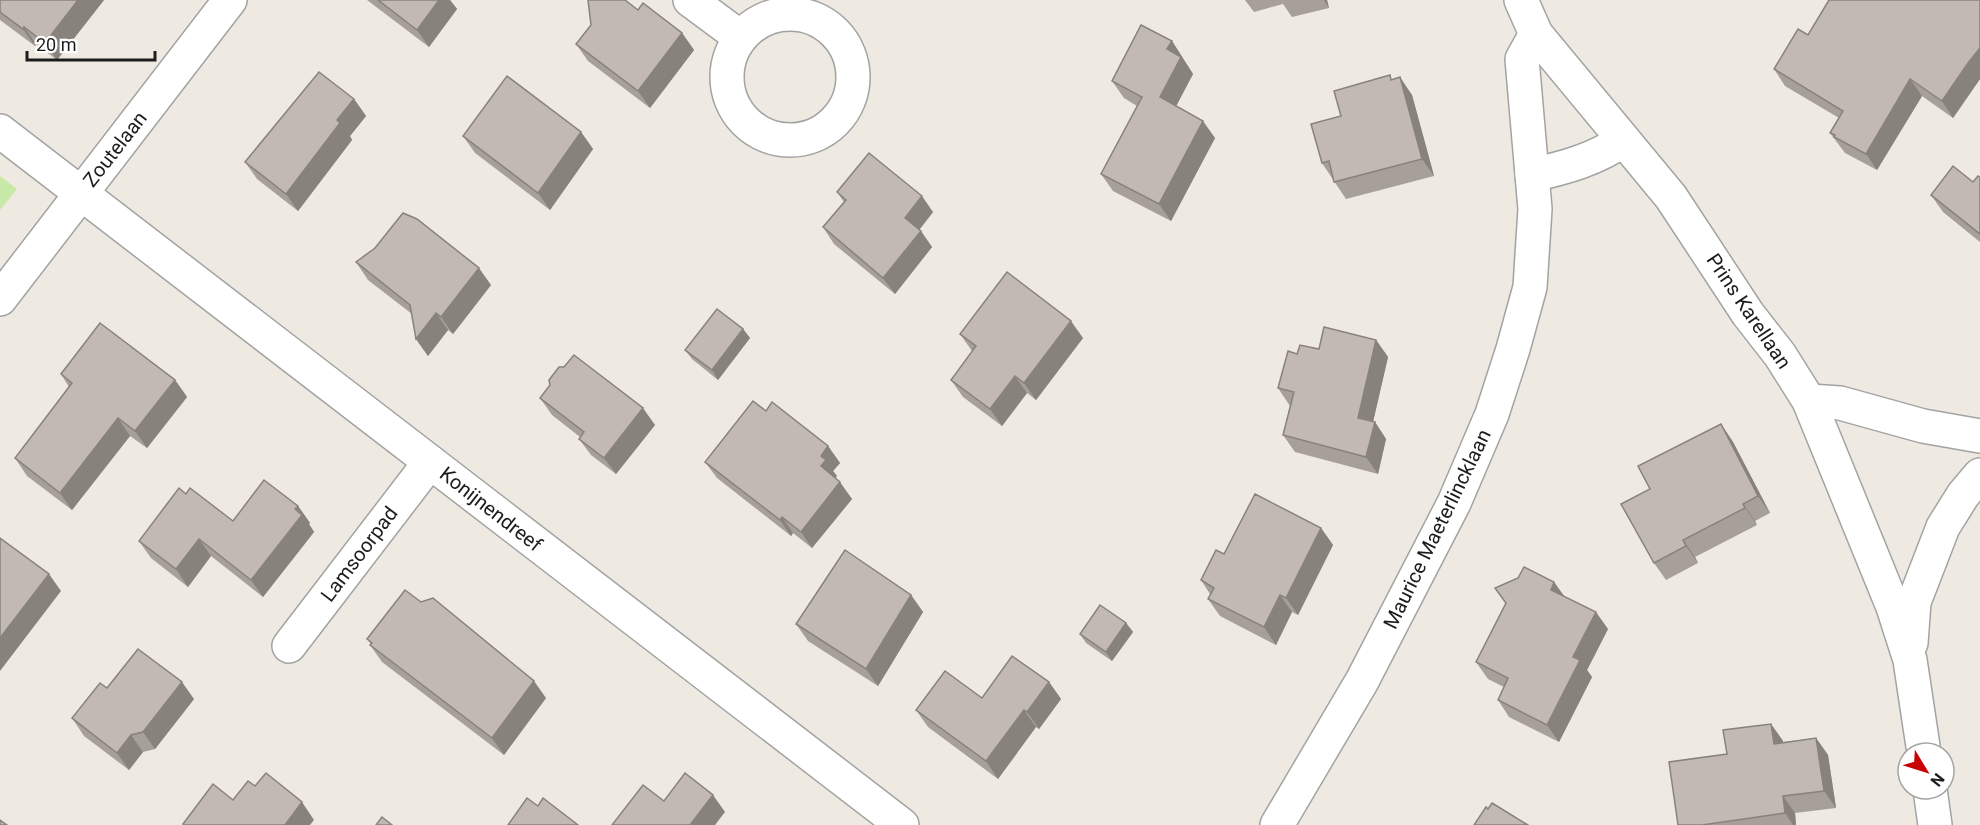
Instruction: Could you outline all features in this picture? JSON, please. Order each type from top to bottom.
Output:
[{"type":"street","name":"Zoutelaan","points":[[0,299],[230,0]]},
{"type":"street","points":[[690,0],[740,37]]},
{"type":"street","name":"Prins Karellaan","points":[[1521,0],[1536,34],[1671,196],[1748,314],[1780,355],[1809,401],[1893,607],[1910,660]]},
{"type":"street","points":[[789,7],[822,23],[836,33],[846,49],[852,66],[852,84],[846,105],[833,122],[814,135],[793,140],[772,138],[752,128],[736,112],[728,92],[727,73],[731,53],[740,37],[754,24],[789,7]]},
{"type":"street","name":"Maurice Maeterlincklaan","points":[[1276,825],[1362,681],[1454,503],[1492,414],[1530,287],[1535,209],[1522,58],[1536,34]]},
{"type":"street","name":"Konijnendreef","points":[[0,130],[902,825]]},
{"type":"street","points":[[1532,175],[1552,171],[1608,152],[1623,140]]},
{"type":"street","points":[[1809,401],[1840,403],[1923,426],[1980,436]]},
{"type":"street","name":"Lamsoorpad","points":[[289,646],[430,462]]},
{"type":"street","points":[[1922,741],[1910,660],[1914,602],[1943,527],[1963,495],[1980,475]]},
{"type":"street","points":[[1932,801],[1935,825]]},
{"type":"green space","points":[[0,176],[17,189],[0,210]]},
{"type":"building","points":[[0,0],[78,0],[45,43],[0,12]]},
{"type":"building","points":[[378,0],[439,0],[417,30]]},
{"type":"building","points":[[588,0],[625,0],[638,10],[643,3],[682,33],[638,91],[576,44],[591,25]]},
{"type":"building","points":[[1829,0],[1980,0],[1980,48],[1942,101],[1910,79],[1866,154],[1830,133],[1843,111],[1774,69],[1798,29],[1808,35]]},
{"type":"building","points":[[1141,25],[1172,41],[1167,49],[1181,57],[1160,97],[1203,121],[1159,204],[1101,174],[1142,97],[1112,81]]},
{"type":"building","points":[[319,72],[354,99],[337,120],[340,123],[286,194],[245,162]]},
{"type":"building","points":[[1390,75],[1391,80],[1400,77],[1422,159],[1334,182],[1329,161],[1322,163],[1311,124],[1341,116],[1334,91]]},
{"type":"building","points":[[507,76],[581,132],[538,193],[463,136]]},
{"type":"building","points":[[869,153],[922,196],[905,218],[921,231],[883,278],[823,227],[846,200],[837,192]]},
{"type":"building","points":[[1953,166],[1973,182],[1978,176],[1980,177],[1980,234],[1931,195]]},
{"type":"building","points":[[403,213],[417,219],[479,268],[441,317],[436,313],[416,339],[410,305],[356,262],[375,248]]},
{"type":"building","points":[[1007,272],[1071,321],[1024,383],[1015,376],[990,409],[951,380],[976,346],[960,334]]},
{"type":"building","points":[[717,309],[743,329],[712,370],[685,350]]},
{"type":"building","points":[[100,323],[175,380],[135,431],[118,418],[60,493],[15,458],[72,383],[61,374]]},
{"type":"building","points":[[1324,327],[1376,340],[1358,418],[1375,422],[1366,457],[1283,435],[1294,392],[1278,388],[1288,351],[1297,354],[1300,345],[1319,349]]},
{"type":"building","points":[[574,355],[643,408],[604,458],[579,439],[584,432],[540,398],[559,367],[564,367]]},
{"type":"building","points":[[753,401],[766,411],[772,402],[828,446],[821,456],[826,460],[821,466],[840,482],[801,532],[782,517],[780,520],[705,462]]},
{"type":"building","points":[[1721,424],[1758,496],[1743,504],[1745,508],[1683,540],[1686,546],[1654,563],[1621,504],[1650,489],[1638,466]]},
{"type":"building","points":[[264,480],[298,506],[295,509],[302,515],[251,580],[199,539],[176,569],[139,541],[179,488],[186,494],[190,488],[233,521]]},
{"type":"building","points":[[1255,494],[1321,528],[1286,598],[1280,595],[1264,627],[1208,599],[1214,588],[1201,580],[1216,550],[1224,554]]},
{"type":"building","points":[[0,538],[49,574],[0,638]]},
{"type":"building","points":[[845,550],[911,595],[866,669],[796,624]]},
{"type":"building","points":[[1524,567],[1554,582],[1551,590],[1596,612],[1573,657],[1580,660],[1547,725],[1498,700],[1508,678],[1476,662],[1506,603],[1495,588],[1518,578]]},
{"type":"building","points":[[405,590],[421,602],[433,598],[534,681],[492,738],[370,645],[372,643],[367,639]]},
{"type":"building","points":[[1100,605],[1126,623],[1106,652],[1080,634]]},
{"type":"building","points":[[138,649],[182,682],[143,732],[131,735],[117,753],[72,718],[100,683],[107,688]]},
{"type":"building","points":[[1012,656],[1049,682],[1027,712],[1024,710],[986,761],[916,710],[945,671],[982,698]]},
{"type":"building","points":[[1771,724],[1774,744],[1816,738],[1824,791],[1783,796],[1785,813],[1702,825],[1678,825],[1669,762],[1727,754],[1723,730]]},
{"type":"building","points":[[266,773],[302,802],[285,825],[183,824],[213,784],[233,800],[248,781],[255,786]]},
{"type":"building","points":[[685,773],[713,795],[690,825],[612,825],[643,785],[664,801]]},
{"type":"building","points":[[527,798],[538,806],[543,798],[578,825],[508,825]]},
{"type":"building","points":[[1492,803],[1528,825],[1474,825],[1486,807],[1488,809]]},
{"type":"building","points":[[382,817],[392,825],[376,825]]}]
